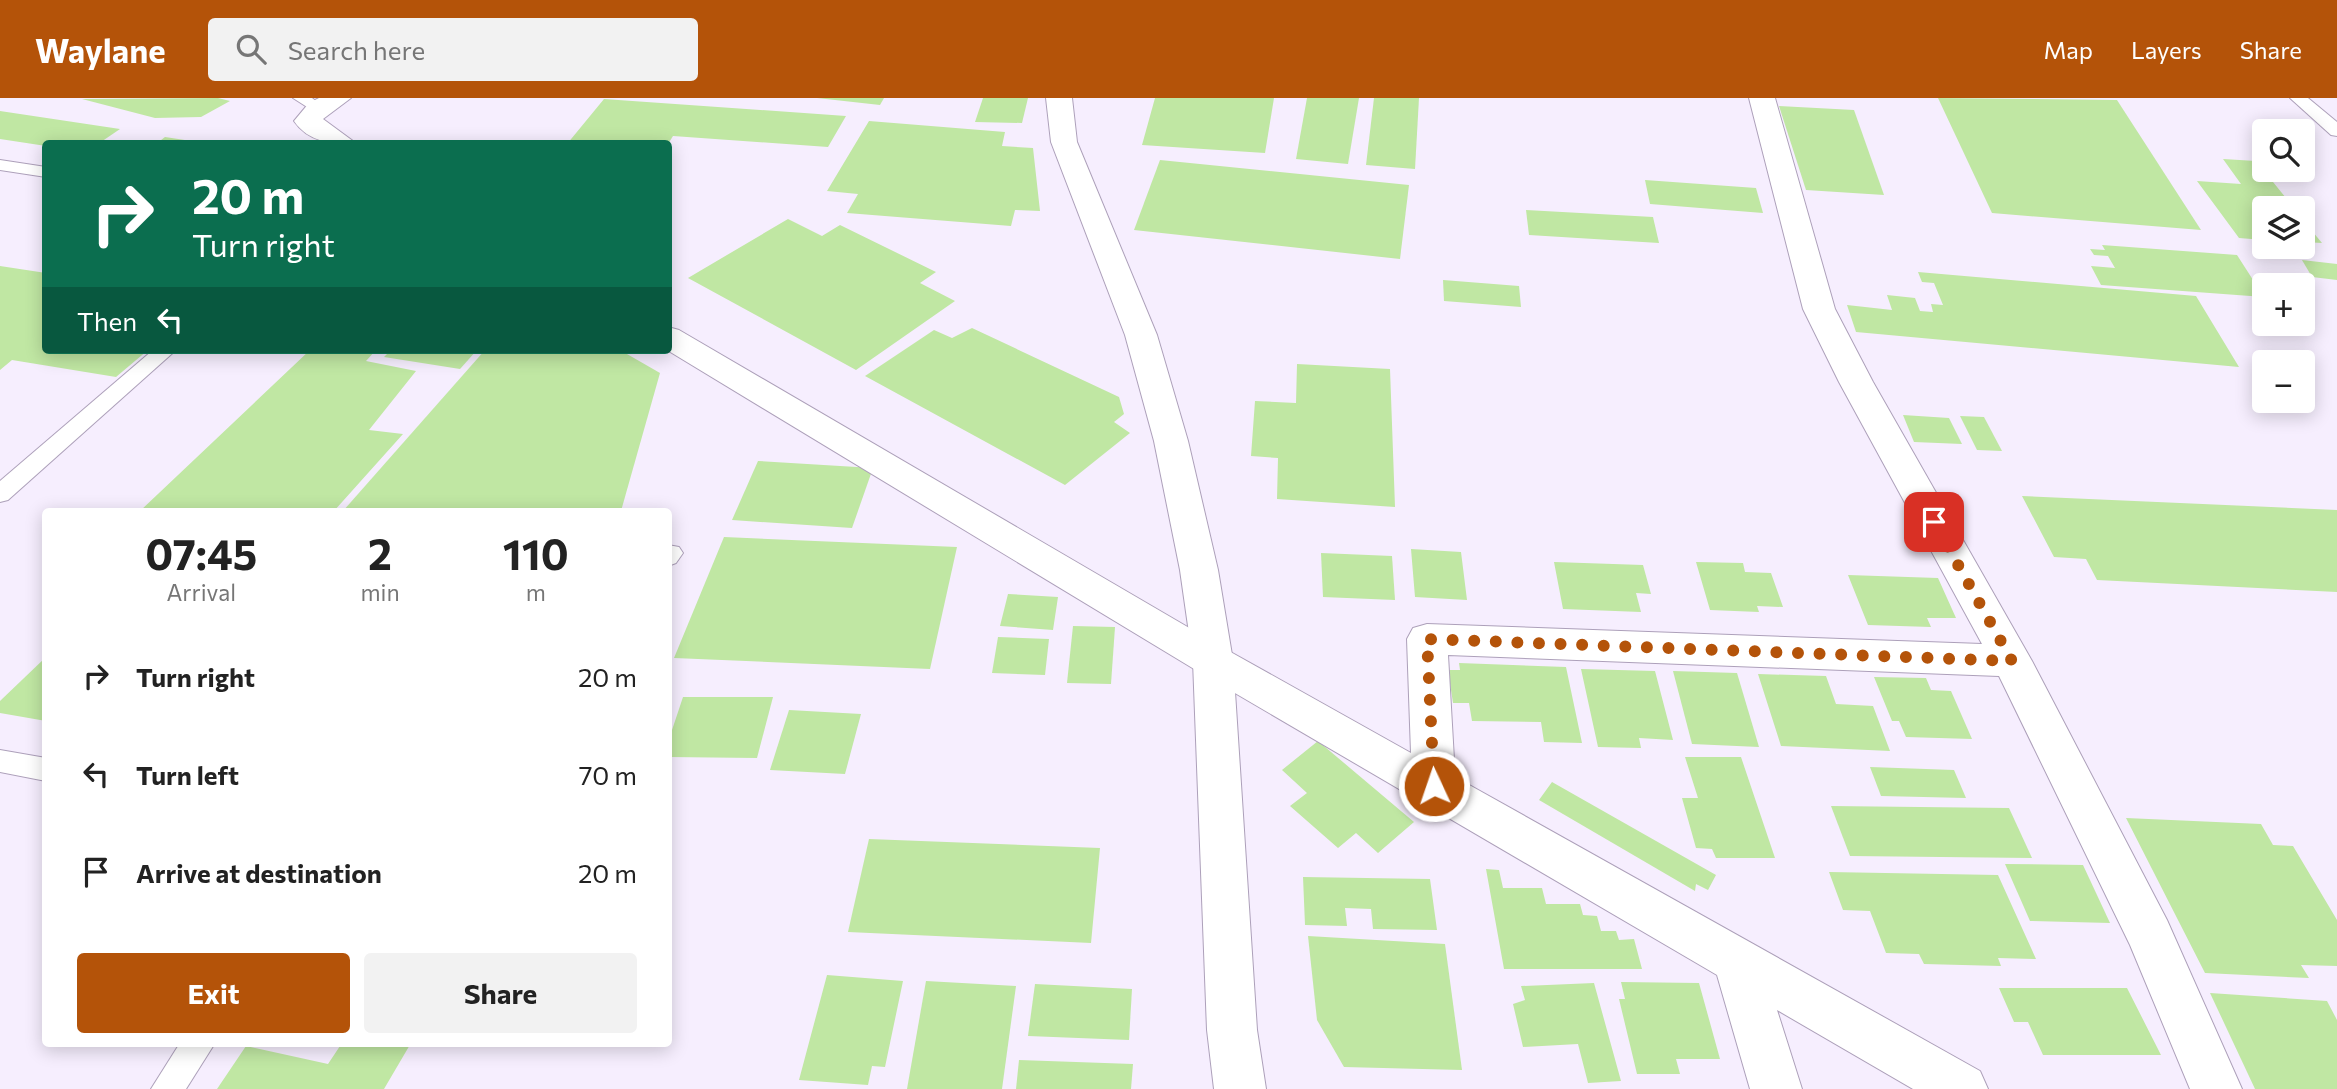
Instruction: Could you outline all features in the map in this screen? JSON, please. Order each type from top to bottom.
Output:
[{"type":"street","points":[[1059,98],[1064,142],[1141,335],[1171,441],[1199,570],[1213,661],[1232,1030],[1240,1089]]},
{"type":"street","points":[[1762,98],[1819,309],[1856,382],[2012,661],[2150,936],[2216,1089]]},
{"type":"street","points":[[319,102],[307,121],[338,140]]},
{"type":"street","points":[[672,339],[1213,661],[1962,1089]]},
{"type":"street","points":[[1434,786],[1427,639],[2012,661]]},
{"type":"street","points":[[1737,960],[1776,1089]]},
{"type":"lane","points":[[2298,98],[2337,131]]},
{"type":"lane","points":[[0,165],[42,172]]},
{"type":"lane","points":[[0,494],[161,354]]},
{"type":"lane","points":[[0,761],[42,769]]},
{"type":"lane","points":[[167,1089],[197,1047]]},
{"type":"building","points":[[218,98],[230,101],[201,117],[155,118],[82,99]]},
{"type":"building","points":[[817,98],[884,98],[880,105]]},
{"type":"building","points":[[983,98],[1028,98],[1022,123],[975,122]]},
{"type":"building","points":[[1155,98],[1274,98],[1265,153],[1142,145]]},
{"type":"building","points":[[1307,98],[1359,98],[1348,164],[1296,159]]},
{"type":"building","points":[[1374,98],[1419,98],[1415,169],[1366,165]]},
{"type":"building","points":[[1938,98],[2117,100],[2201,230],[1992,213]]},
{"type":"building","points":[[604,99],[846,116],[828,147],[673,136],[670,140],[570,140]]},
{"type":"building","points":[[1779,106],[1854,110],[1884,195],[1806,190]]},
{"type":"building","points":[[0,111],[120,129],[104,140],[42,140],[42,145],[0,139]]},
{"type":"building","points":[[869,121],[1005,132],[1002,146],[1033,148],[1040,211],[1015,210],[1011,226],[847,213],[858,194],[827,191]]},
{"type":"building","points":[[165,137],[185,140],[161,140]]},
{"type":"building","points":[[2223,159],[2252,161],[2252,182],[2273,182],[2284,196],[2252,196],[2252,239],[2239,238],[2197,181],[2241,184]]},
{"type":"building","points":[[1160,160],[1409,185],[1400,259],[1134,230]]},
{"type":"building","points":[[1645,180],[1756,188],[1763,213],[1650,204]]},
{"type":"building","points":[[1526,210],[1653,217],[1659,243],[1529,235]]},
{"type":"building","points":[[788,219],[822,236],[840,225],[936,272],[920,283],[955,301],[856,370],[688,278]]},
{"type":"building","points":[[2102,245],[2237,255],[2252,278],[2252,296],[2101,285],[2091,266],[2115,268],[2108,256],[2094,255],[2090,249],[2105,250]]},
{"type":"building","points":[[2302,260],[2337,264],[2337,280],[2315,277],[2315,273],[2310,273]]},
{"type":"building","points":[[0,266],[42,272],[42,354],[143,354],[116,377],[12,360],[0,370]]},
{"type":"building","points":[[1918,272],[2196,296],[2239,367],[1856,332],[1847,305],[1892,310],[1887,295],[1915,298],[1920,311],[1933,312],[1931,304],[1943,305],[1934,283],[1922,282]]},
{"type":"building","points":[[1443,280],[1519,286],[1521,307],[1444,301]]},
{"type":"building","points":[[972,328],[1119,397],[1124,414],[1114,422],[1130,433],[1065,485],[865,376],[934,330],[952,338]]},
{"type":"building","points":[[306,354],[372,354],[366,361],[416,371],[369,430],[403,434],[337,508],[143,508]]},
{"type":"building","points":[[387,354],[473,354],[460,369],[384,357]]},
{"type":"building","points":[[481,354],[627,354],[660,373],[622,508],[346,508]]},
{"type":"building","points":[[1297,364],[1390,369],[1395,507],[1277,499],[1278,458],[1251,456],[1255,401],[1296,403]]},
{"type":"building","points":[[1903,415],[1949,418],[1962,444],[1914,442]]},
{"type":"building","points":[[1960,416],[1984,417],[2002,451],[1977,450]]},
{"type":"building","points":[[758,461],[873,468],[852,528],[732,520]]},
{"type":"building","points":[[2022,496],[2337,510],[2337,592],[2097,580],[2086,559],[2054,557]]},
{"type":"building","points":[[724,537],[957,547],[930,669],[674,658]]},
{"type":"building","points":[[1411,549],[1461,552],[1467,600],[1415,597]]},
{"type":"building","points":[[1321,553],[1392,556],[1395,600],[1323,597]]},
{"type":"building","points":[[1554,562],[1643,565],[1651,594],[1636,593],[1641,612],[1563,609]]},
{"type":"building","points":[[1696,562],[1743,563],[1745,572],[1771,573],[1783,607],[1757,606],[1759,612],[1710,610]]},
{"type":"building","points":[[1848,575],[1938,578],[1956,618],[1927,618],[1931,627],[1868,625]]},
{"type":"building","points":[[1008,594],[1058,597],[1053,630],[1000,626]]},
{"type":"building","points":[[1073,626],[1115,627],[1111,684],[1067,683]]},
{"type":"building","points":[[998,637],[1049,639],[1045,675],[992,673]]},
{"type":"building","points":[[42,661],[42,720],[0,713],[0,701]]},
{"type":"building","points":[[1459,663],[1566,667],[1582,743],[1544,742],[1541,722],[1472,721],[1469,703],[1453,703],[1448,670],[1460,670]]},
{"type":"building","points":[[1581,669],[1655,671],[1673,740],[1639,738],[1641,748],[1598,747]]},
{"type":"building","points":[[1673,671],[1737,673],[1759,747],[1692,744]]},
{"type":"building","points":[[1758,674],[1826,676],[1836,704],[1873,706],[1890,751],[1781,746]]},
{"type":"building","points":[[1874,677],[1926,678],[1931,690],[1951,691],[1972,739],[1906,737],[1899,721],[1892,721]]},
{"type":"building","points":[[683,697],[773,697],[757,758],[672,757],[672,730]]},
{"type":"building","points":[[789,710],[861,714],[845,774],[770,770]]},
{"type":"building","points":[[1318,741],[1414,822],[1378,853],[1356,833],[1338,848],[1290,806],[1307,793],[1282,770]]},
{"type":"building","points":[[1685,757],[1741,757],[1775,858],[1716,858],[1712,849],[1696,848],[1682,798],[1698,798]]},
{"type":"building","points":[[1870,767],[1954,770],[1966,798],[1881,796]]},
{"type":"building","points":[[1552,782],[1716,875],[1708,890],[1696,884],[1695,891],[1539,800]]},
{"type":"building","points":[[1831,806],[2009,808],[2032,858],[1850,856]]},
{"type":"building","points":[[2126,818],[2261,824],[2273,845],[2293,846],[2337,920],[2337,966],[2301,965],[2309,978],[2205,973]]},
{"type":"building","points":[[869,839],[1100,848],[1091,943],[848,932]]},
{"type":"building","points":[[2005,864],[2083,865],[2110,923],[2030,921]]},
{"type":"building","points":[[1486,869],[1499,870],[1503,888],[1542,888],[1546,904],[1580,904],[1583,915],[1597,916],[1601,931],[1616,931],[1619,940],[1634,939],[1642,969],[1504,969]]},
{"type":"building","points":[[1829,872],[1998,875],[2036,959],[1998,958],[2001,966],[1924,964],[1919,954],[1886,953],[1870,911],[1843,910]]},
{"type":"building","points":[[1303,877],[1430,879],[1437,930],[1373,929],[1371,909],[1345,908],[1347,926],[1305,925]]},
{"type":"building","points":[[1308,936],[1445,944],[1462,1070],[1344,1067],[1317,1020]]},
{"type":"building","points":[[827,975],[903,981],[885,1067],[872,1066],[868,1085],[799,1080]]},
{"type":"building","points":[[926,981],[1016,986],[1002,1089],[907,1089]]},
{"type":"building","points":[[1621,982],[1699,983],[1720,1059],[1676,1059],[1680,1074],[1637,1074],[1619,999],[1625,999]]},
{"type":"building","points":[[1594,983],[1621,1081],[1588,1083],[1578,1044],[1523,1047],[1513,1004],[1525,1000],[1521,986]]},
{"type":"building","points":[[1035,984],[1132,989],[1129,1040],[1028,1036]]},
{"type":"building","points":[[1999,988],[2127,988],[2161,1055],[2043,1055],[2028,1022],[2014,1022]]},
{"type":"building","points":[[2210,993],[2327,1001],[2337,1020],[2337,1089],[2255,1089]]},
{"type":"building","points":[[245,1047],[328,1064],[339,1047],[409,1047],[384,1089],[217,1089]]},
{"type":"building","points":[[1019,1060],[1133,1064],[1131,1089],[1016,1089]]},
{"type":"route","points":[[1434,786],[1427,639],[2012,661],[1934,522]]}]
